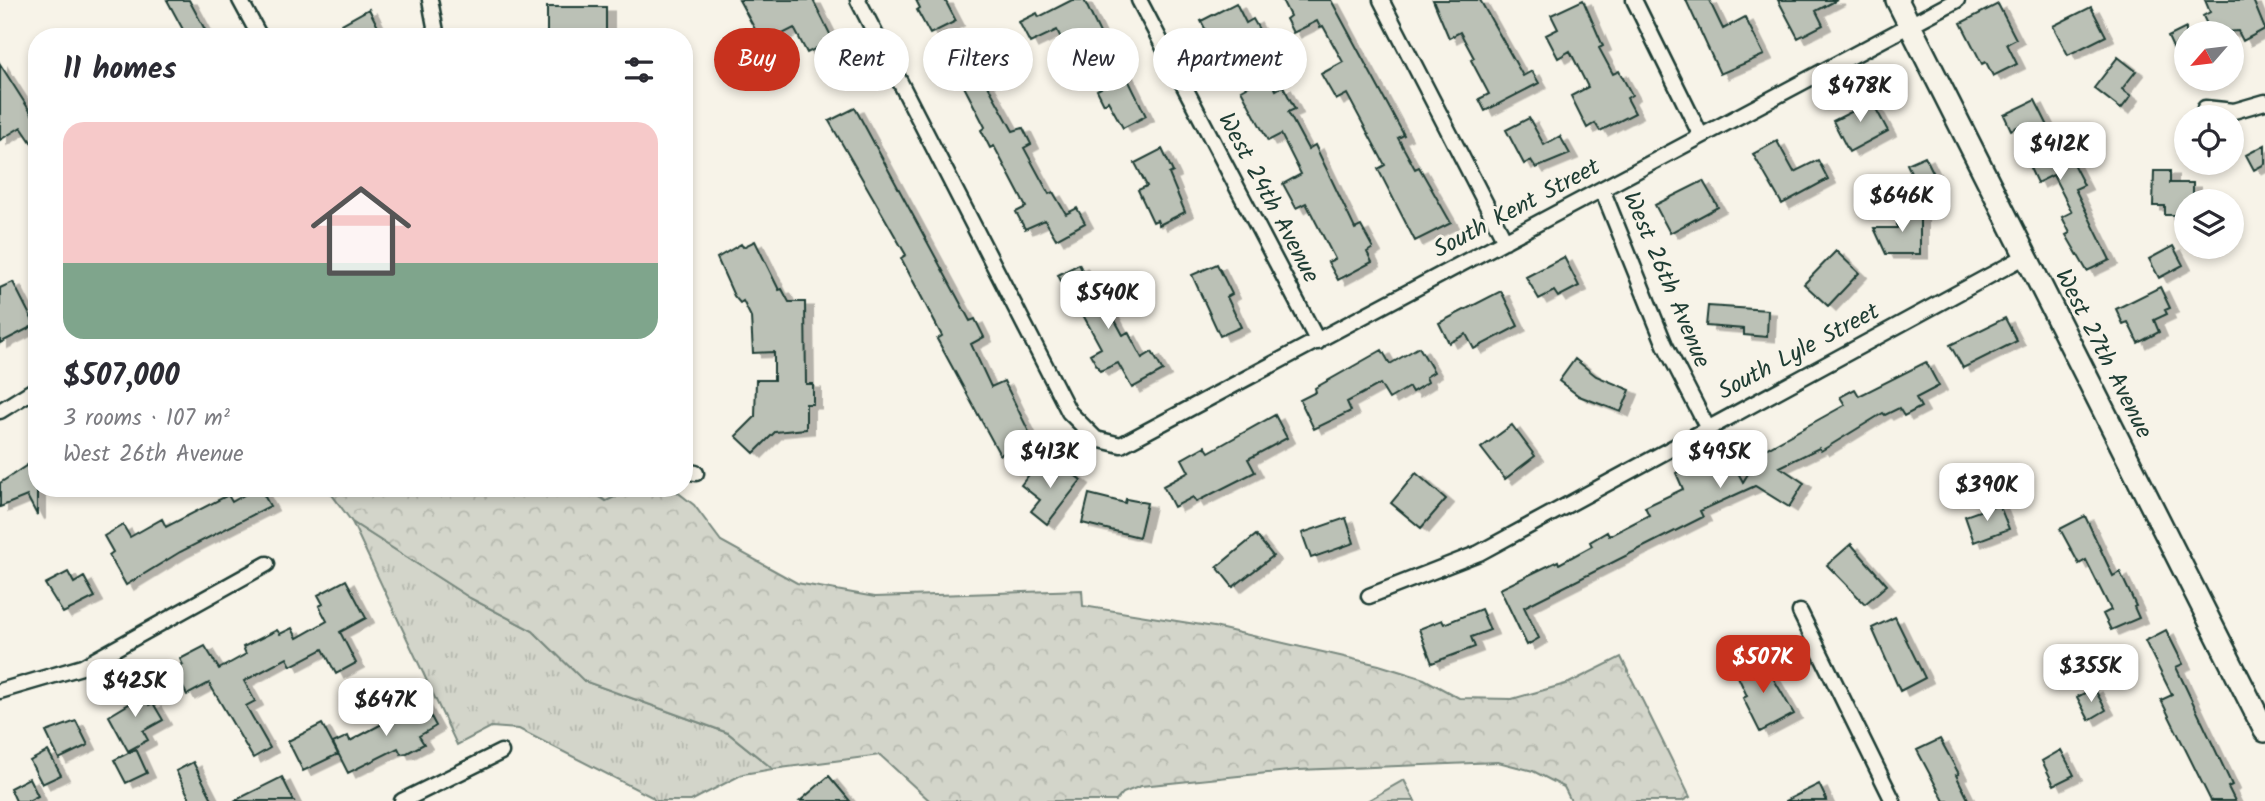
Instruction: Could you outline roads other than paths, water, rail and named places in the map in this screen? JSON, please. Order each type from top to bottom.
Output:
[{"type":"main road","name":"West 27th Avenue","points":[[1896,0],[2265,731]]},
{"type":"street","points":[[240,0],[255,28]]},
{"type":"street","points":[[430,0],[435,28]]},
{"type":"street","name":"South Kent Street","points":[[858,0],[1069,412],[1096,439],[1121,445],[1957,0]]},
{"type":"street","name":"West 24th Avenue","points":[[1139,0],[1318,342]]},
{"type":"street","points":[[1381,0],[1506,241]]},
{"type":"street","points":[[1634,0],[1701,136]]},
{"type":"street","points":[[2244,108],[2265,102]]},
{"type":"street","name":"West 26th Avenue","points":[[1602,189],[1665,345],[1707,427]]},
{"type":"street","name":"South Lyle Street","points":[[1369,596],[1479,553],[2024,257]]},
{"type":"street","points":[[0,411],[28,394]]},
{"type":"street","points":[[0,691],[82,667],[267,564]]},
{"type":"street","points":[[1800,612],[1893,801]]},
{"type":"street","points":[[402,801],[501,752]]}]
